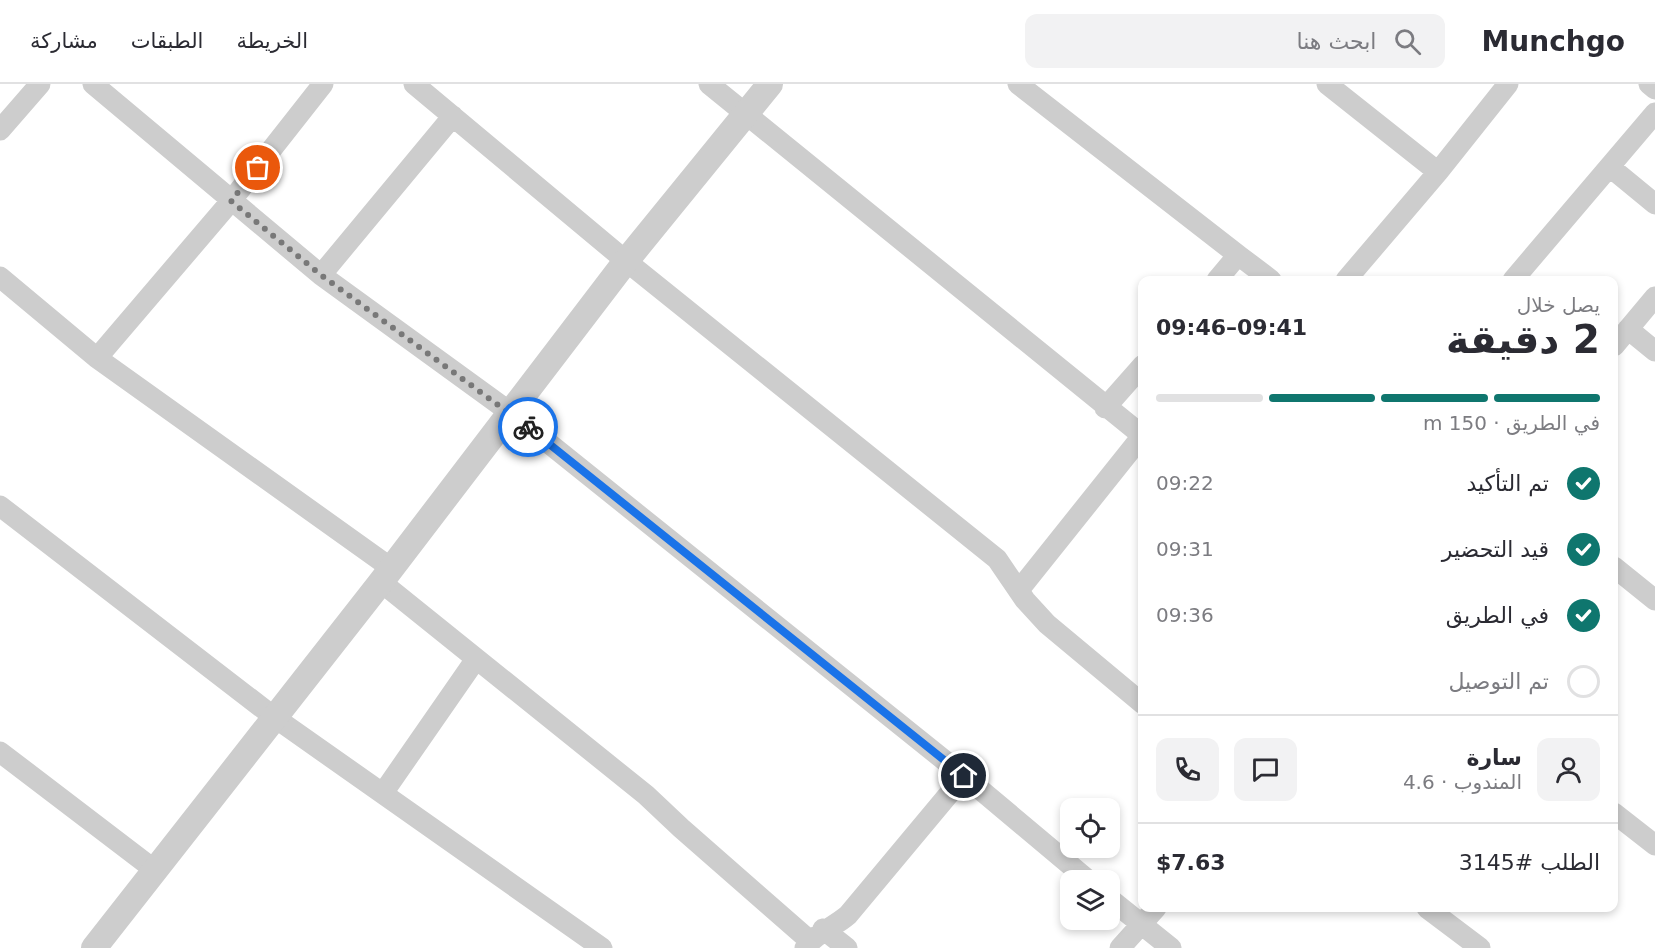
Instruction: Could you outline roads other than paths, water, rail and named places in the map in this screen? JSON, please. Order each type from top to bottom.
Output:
[{"type":"street","points":[[0,130],[40,84]]},
{"type":"street","points":[[93,84],[118,91],[231,201],[321,275],[510,413],[964,776],[1077,870]]},
{"type":"street","points":[[97,358],[231,201],[323,84]]},
{"type":"street","points":[[414,84],[626,261],[997,559],[1047,624],[1138,700]]},
{"type":"street","points":[[709,84],[1105,408],[1138,432]]},
{"type":"street","points":[[94,948],[156,872],[386,575],[626,261],[770,84]]},
{"type":"street","points":[[1018,84],[1266,276]]},
{"type":"street","points":[[1327,84],[1438,172]]},
{"type":"street","points":[[1349,276],[1438,172],[1508,84]]},
{"type":"street","points":[[1649,84],[1655,89]]},
{"type":"street","points":[[1516,276],[1655,113]]},
{"type":"street","points":[[321,275],[453,116]]},
{"type":"street","points":[[1610,167],[1655,204]]},
{"type":"street","points":[[1220,276],[1238,255]]},
{"type":"street","points":[[0,277],[97,358],[386,575],[476,658],[646,795],[681,828],[813,940],[847,948]]},
{"type":"street","points":[[1618,341],[1655,297]]},
{"type":"street","points":[[1628,330],[1655,351]]},
{"type":"street","points":[[1105,408],[1138,371]]},
{"type":"street","points":[[1019,590],[1138,442]]},
{"type":"street","points":[[0,506],[274,717],[602,948]]},
{"type":"street","points":[[1618,570],[1655,600]]},
{"type":"street","points":[[383,793],[476,658]]},
{"type":"street","points":[[0,752],[156,872]]},
{"type":"street","points":[[813,940],[848,915],[964,776]]},
{"type":"street","points":[[1618,816],[1655,846]]},
{"type":"street","points":[[1120,907],[1171,948]]},
{"type":"street","points":[[1120,948],[1152,912]]},
{"type":"street","points":[[1432,912],[1480,948]]}]
